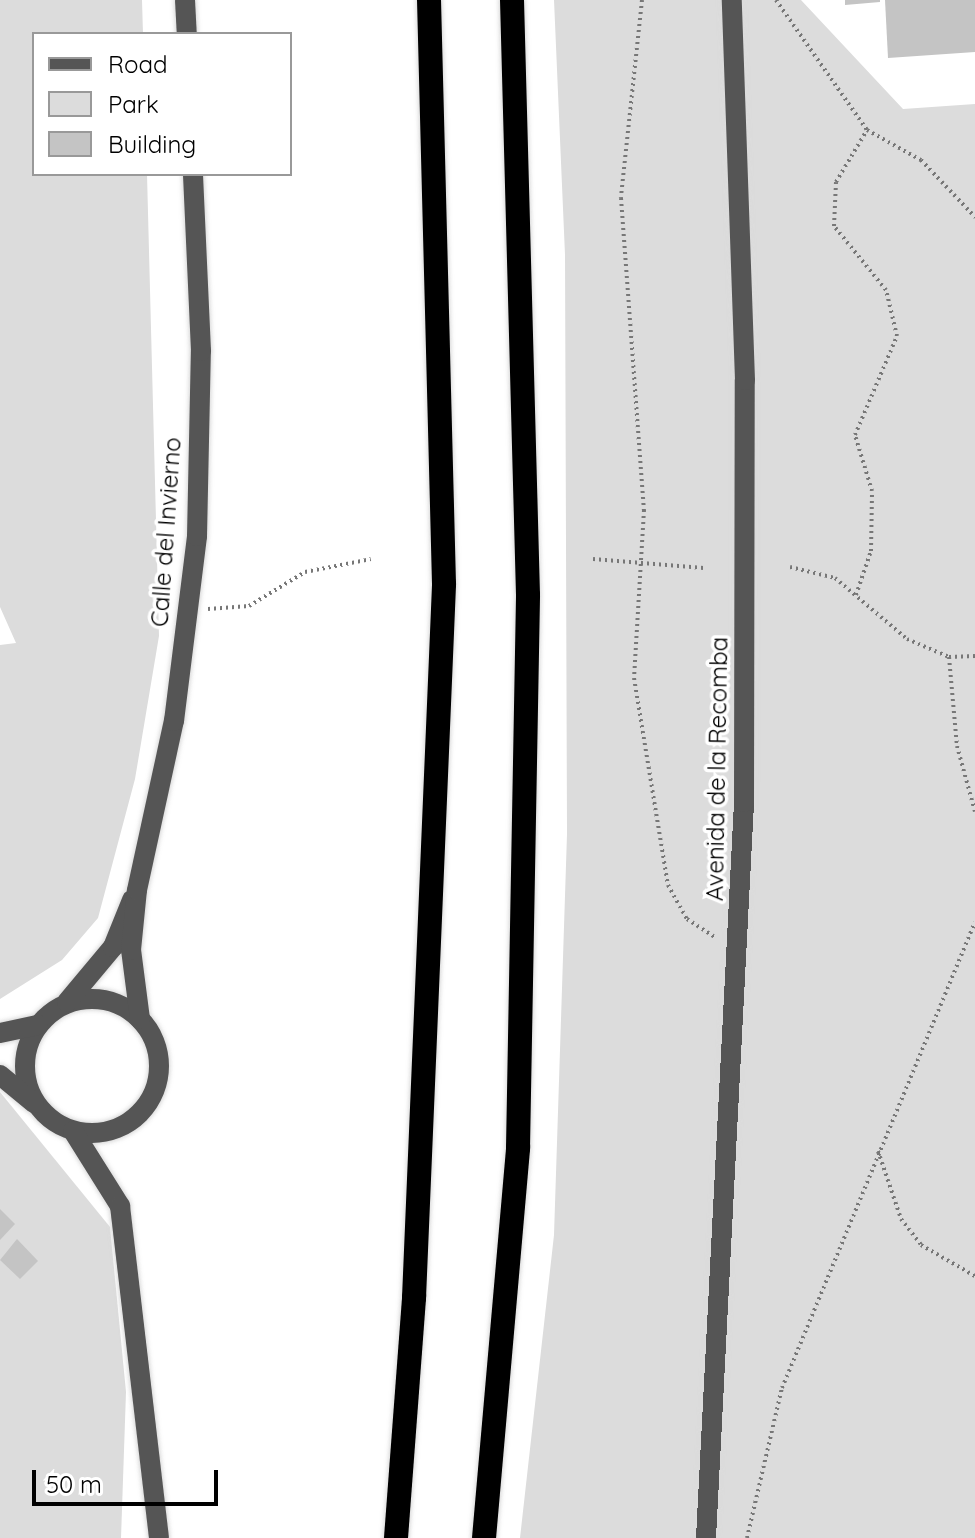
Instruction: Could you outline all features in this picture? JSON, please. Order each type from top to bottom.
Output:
[{"type":"highway","points":[[396,1538],[415,1283],[444,584],[429,0]]},
{"type":"highway","points":[[484,1538],[518,1148],[528,595],[512,0]]},
{"type":"street","points":[[185,0],[187,32]]},
{"type":"street","name":"Avenida de la Recomba","points":[[706,1538],[740,948],[745,380],[732,0]]},
{"type":"street","name":"Calle del Invierno","points":[[140,1019],[131,950],[137,890],[174,721],[197,536],[201,351],[193,176]]},
{"type":"street","name":"Calle del Invierno","points":[[67,1002],[113,947],[137,890]]},
{"type":"street","points":[[0,1033],[38,1025],[67,1002],[104,999],[140,1019],[157,1045],[154,1093],[121,1127],[73,1131]]},
{"type":"street","points":[[36,1104],[24,1060],[38,1025]]},
{"type":"street","points":[[0,1075],[73,1131],[120,1206],[159,1538]]},
{"type":"path","points":[[642,0],[621,198],[643,563],[634,678],[668,885],[687,919],[740,948]]},
{"type":"path","points":[[776,0],[867,130],[921,160],[975,217]]},
{"type":"path","points":[[856,595],[871,551],[872,491],[855,435],[897,336],[886,290],[834,226],[836,182],[867,130]]},
{"type":"path","points":[[202,608],[249,606],[305,572],[371,559]]},
{"type":"path","points":[[593,559],[704,568]]},
{"type":"path","points":[[790,567],[835,578],[907,639],[949,657],[975,656]]},
{"type":"path","points":[[949,657],[956,695],[957,746],[975,812]]},
{"type":"path","points":[[747,1538],[782,1388],[878,1151],[974,933],[975,922]]},
{"type":"path","points":[[878,1151],[901,1219],[921,1245],[975,1276]]},
{"type":"green space","points":[[0,0],[142,0],[143,32],[32,32],[32,176],[147,176],[159,636],[135,779],[98,918],[62,960],[0,999],[0,645],[16,643],[0,607]]},
{"type":"green space","points":[[554,0],[801,0],[903,109],[975,104],[975,1538],[520,1538],[554,1235],[567,834],[565,255]]},
{"type":"green space","points":[[0,1092],[110,1227],[126,1392],[121,1538],[0,1538]]},
{"type":"building","points":[[845,0],[880,0],[880,2],[845,5]]},
{"type":"building","points":[[885,0],[975,0],[975,52],[888,58]]},
{"type":"building","points":[[0,1209],[15,1224],[0,1240]]},
{"type":"building","points":[[17,1239],[38,1261],[20,1279],[0,1260]]}]
